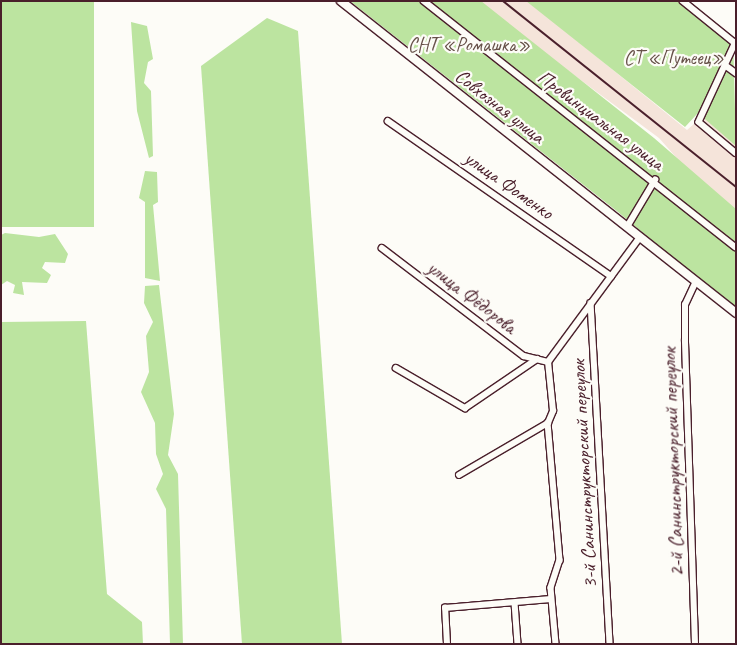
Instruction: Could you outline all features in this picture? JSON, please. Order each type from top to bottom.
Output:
[{"type":"street","name":"Совхозная улица","points":[[341,1],[736,313]]},
{"type":"street","name":"Провинциальная улица","points":[[424,1],[655,180],[736,247]]},
{"type":"street","points":[[683,1],[736,42],[699,122],[736,152]]},
{"type":"street","points":[[726,65],[736,73]]},
{"type":"street","name":"улица Фоменко","points":[[388,122],[611,276]]},
{"type":"street","points":[[627,227],[655,180]]},
{"type":"street","points":[[556,644],[550,599],[560,560],[548,423],[552,411],[548,362],[640,237]]},
{"type":"street","name":"улица Фёдорова","points":[[382,248],[524,356],[548,362]]},
{"type":"street","name":"2-й Санинструкторский переулок","points":[[695,644],[685,305],[696,281]]},
{"type":"street","name":"3-й Санинструкторский переулок","points":[[592,303],[610,644]]},
{"type":"street","points":[[396,368],[465,408],[538,359]]},
{"type":"street","points":[[459,475],[548,423]]},
{"type":"street","points":[[447,644],[445,608],[550,599]]},
{"type":"street","points":[[516,603],[518,644]]},
{"type":"shaded area","points":[[474,1],[528,1],[687,130],[703,116],[736,142],[736,213],[698,182],[659,138]]},
{"type":"green space","points":[[1,1],[94,1],[94,227],[1,227]]},
{"type":"green space","name":"СНТ «Ромашка»","points":[[350,1],[481,1],[654,138],[736,209],[736,311],[618,212]]},
{"type":"green space","name":"СТ «Путеец»","points":[[526,1],[681,1],[733,36],[736,146],[698,113],[685,127]]},
{"type":"green space","points":[[267,18],[298,31],[342,644],[242,644],[201,66]]},
{"type":"green space","points":[[131,22],[147,26],[153,59],[148,62],[144,83],[151,91],[153,156],[149,158],[137,111]]},
{"type":"green space","points":[[145,171],[157,172],[158,202],[153,205],[160,281],[145,278],[145,202],[139,198]]},
{"type":"green space","points":[[5,233],[39,237],[55,234],[68,254],[65,263],[45,262],[42,268],[51,275],[47,283],[22,282],[24,295],[13,293],[15,285],[7,281],[1,285],[1,235]]},
{"type":"green space","points":[[159,285],[174,414],[168,455],[178,474],[183,644],[170,644],[166,509],[156,489],[163,474],[156,454],[155,423],[141,392],[149,372],[146,336],[153,322],[144,303],[145,286]]},
{"type":"green space","points":[[86,321],[107,594],[142,622],[143,644],[1,644],[1,322]]},
{"type":"railway","points":[[503,1],[736,187]]}]
